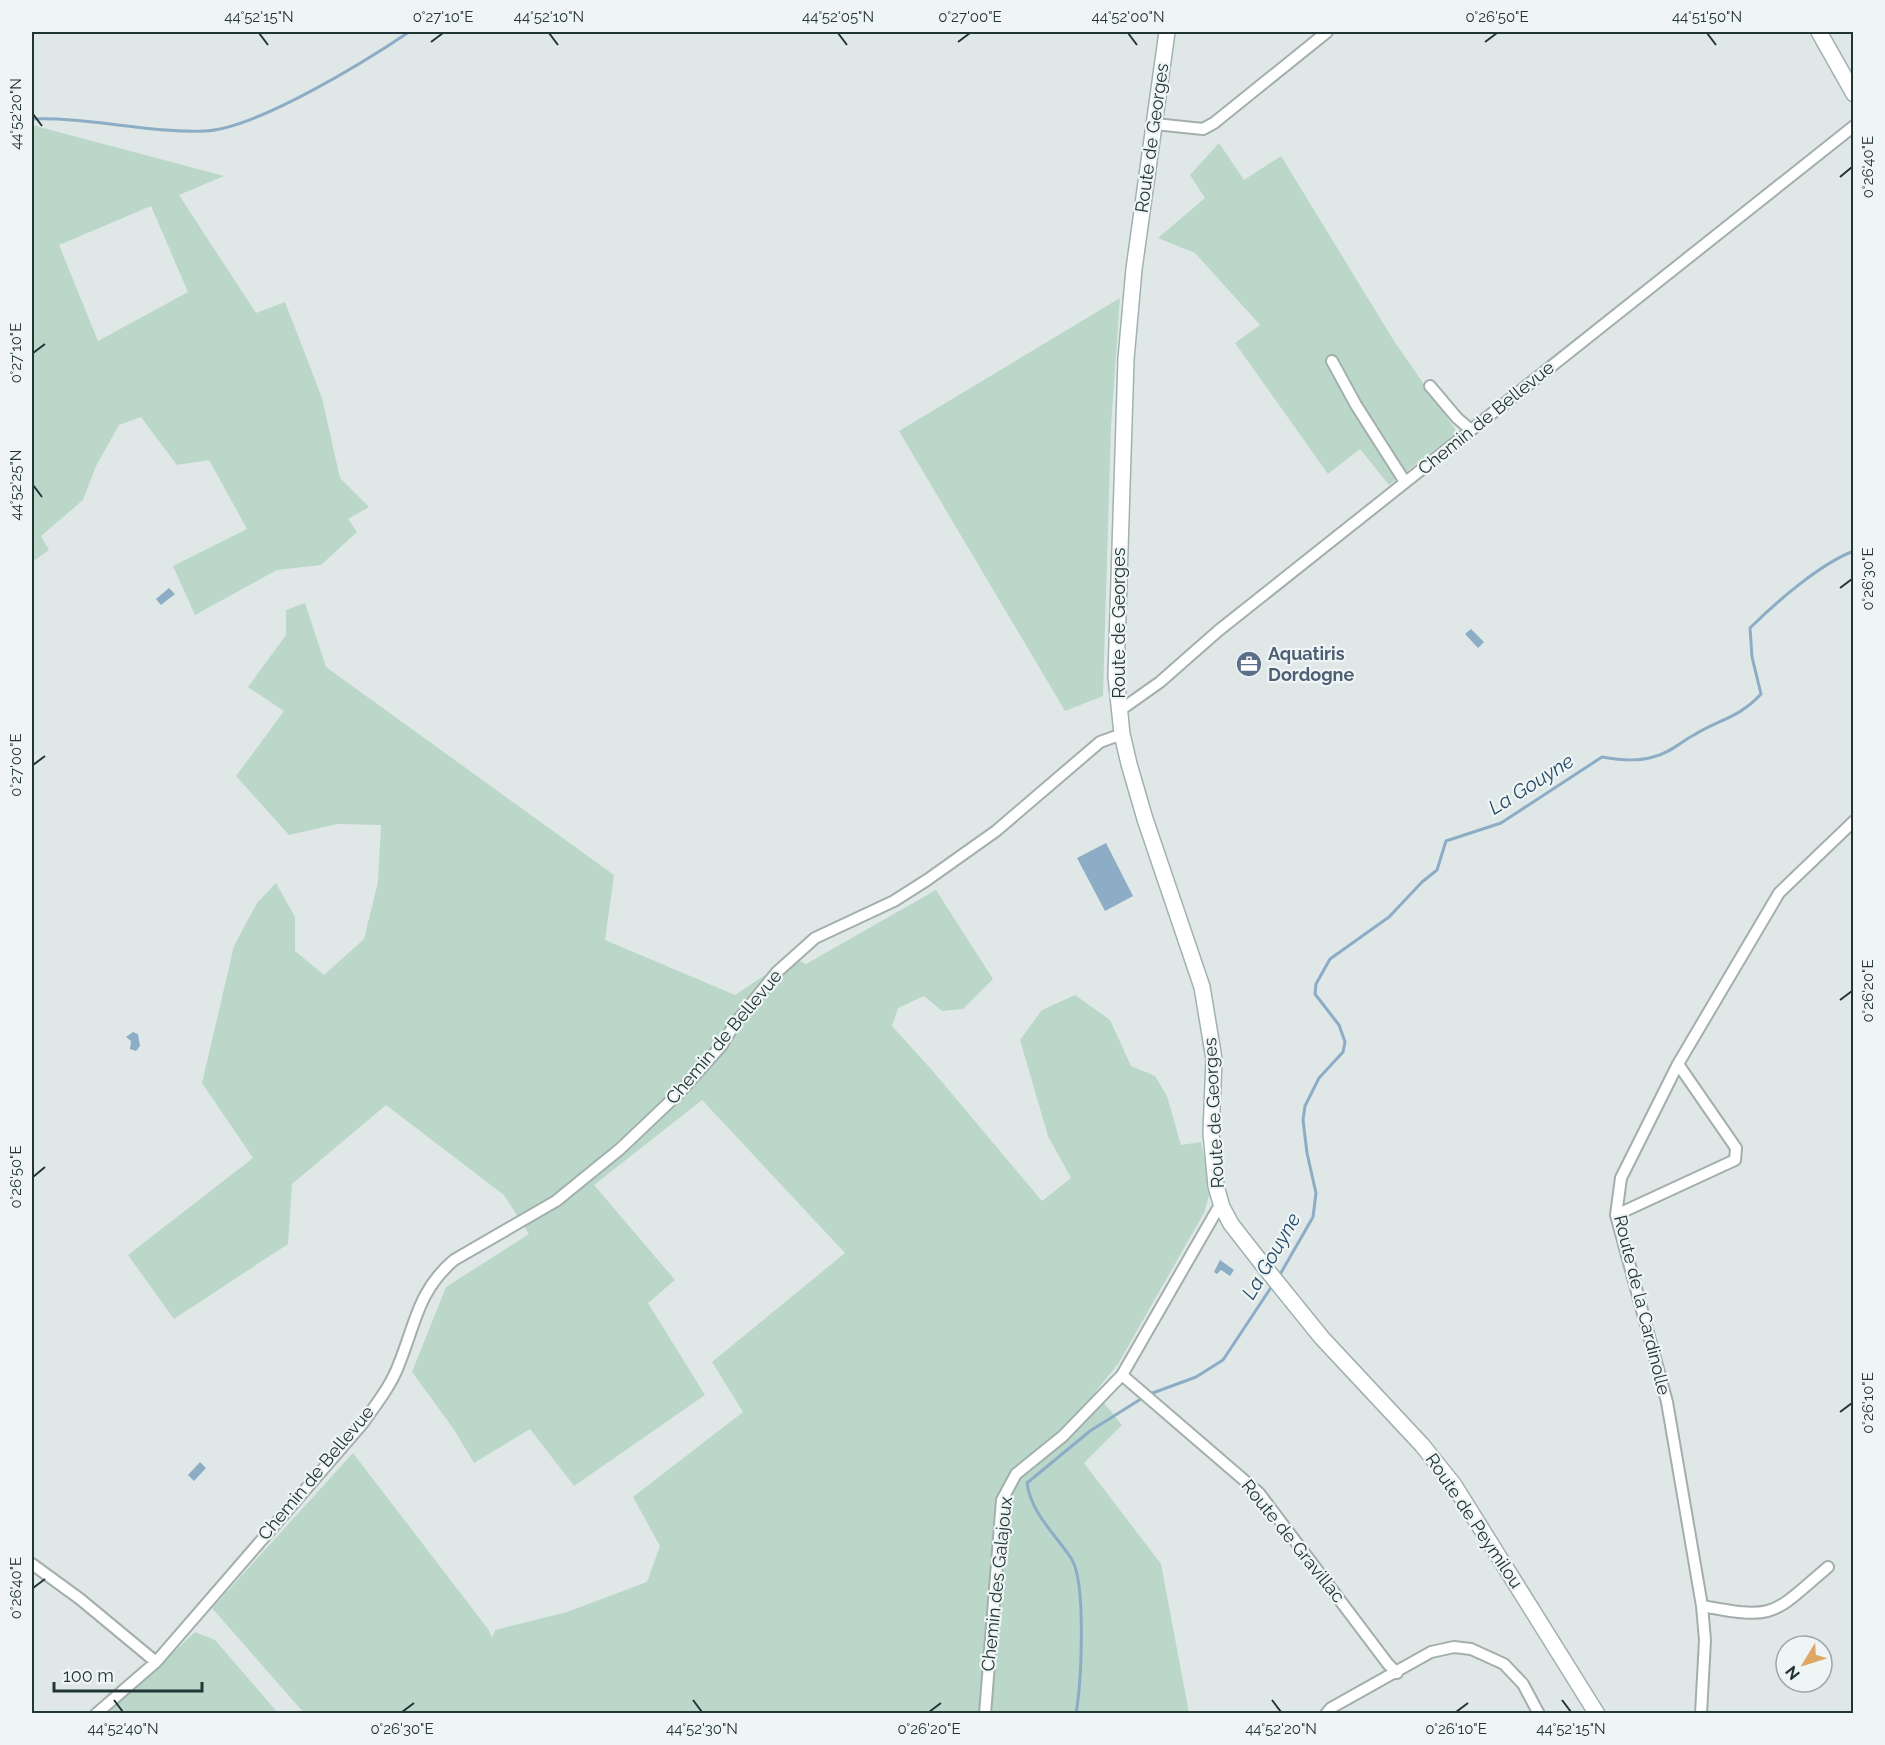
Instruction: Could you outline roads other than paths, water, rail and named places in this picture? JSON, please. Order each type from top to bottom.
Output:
[{"type":"street","name":"Route de Georges","points":[[1167,32],[1134,269],[1126,359],[1119,521],[1116,676],[1119,711],[1122,734],[1144,819],[1202,987],[1214,1059],[1211,1133],[1216,1186],[1230,1224],[1282,1289]]},
{"type":"street","points":[[1155,124],[1203,129],[1214,123],[1327,32]]},
{"type":"street","points":[[1819,32],[1854,94]]},
{"type":"street","name":"Chemin de Bellevue","points":[[1119,711],[1160,682],[1218,631],[1854,126]]},
{"type":"street","points":[[1332,361],[1356,405],[1405,482]]},
{"type":"street","points":[[1430,386],[1457,418],[1471,430]]},
{"type":"street","name":"Chemin de Bellevue","points":[[96,1713],[156,1662],[363,1423],[391,1382],[423,1296],[441,1271],[454,1260],[532,1216],[574,1189],[620,1149],[679,1094],[716,1052],[734,1024],[777,972],[815,938],[894,900],[927,880],[996,831],[1100,742],[1122,734]]},
{"type":"street","name":"Route de la Cardinolle","points":[[1701,1713],[1705,1640],[1702,1606],[1667,1402],[1616,1215],[1622,1178],[1678,1064],[1779,893],[1854,821]]},
{"type":"street","points":[[1616,1215],[1735,1160],[1736,1148],[1678,1064]]},
{"type":"street","name":"Chemin des Galajoux","points":[[985,1713],[1002,1500],[1005,1490],[1016,1474],[1063,1436],[1122,1375],[1208,1226],[1222,1207]]},
{"type":"street","name":"Route de Peymilou","points":[[1282,1289],[1322,1338],[1422,1445],[1454,1485],[1597,1713]]},
{"type":"street","name":"Route de Gravillac","points":[[1122,1375],[1259,1493],[1397,1673]]},
{"type":"street","points":[[32,1564],[80,1599],[156,1662]]},
{"type":"street","points":[[1702,1606],[1754,1614],[1769,1612],[1781,1607],[1828,1567]]},
{"type":"street","points":[[1326,1713],[1331,1708],[1431,1652],[1454,1647],[1471,1649],[1488,1655],[1515,1673],[1539,1713]]},
{"type":"water","points":[[169,588],[175,594],[161,605],[156,599]]},
{"type":"water","points":[[1471,629],[1484,642],[1478,648],[1465,634]]},
{"type":"water","points":[[1106,843],[1133,896],[1105,911],[1077,858]]},
{"type":"water","points":[[133,1032],[138,1034],[140,1046],[136,1051],[130,1049],[131,1041],[126,1037]]},
{"type":"water","points":[[1220,1260],[1234,1270],[1230,1276],[1221,1270],[1217,1274],[1214,1272]]},
{"type":"water","points":[[200,1462],[206,1468],[194,1481],[188,1475]]},
{"type":"waterway","points":[[32,119],[75,120],[183,131],[205,131],[227,127],[252,119],[310,92],[409,32]]},
{"type":"waterway","name":"La Gouyne","points":[[1278,1278],[1313,1217],[1316,1193],[1307,1153],[1303,1120],[1305,1106],[1319,1078],[1343,1052],[1345,1042],[1339,1025],[1315,994],[1316,984],[1330,959],[1389,917],[1422,882],[1437,870],[1446,841],[1501,823],[1602,757],[1634,760],[1659,755],[1729,718],[1753,702],[1761,694],[1752,657],[1750,628],[1813,574],[1854,551]]},
{"type":"waterway","name":"La Gouyne","points":[[1150,1394],[1196,1377],[1223,1360],[1272,1286]]},
{"type":"waterway","name":"La Gouyne","points":[[1076,1714],[1080,1680],[1081,1634],[1081,1610],[1076,1570],[1071,1558],[1038,1514],[1027,1483],[1090,1431],[1144,1397]]},
{"type":"place","name":"Aquatiris Dordogne","points":[[1249,664]]}]
